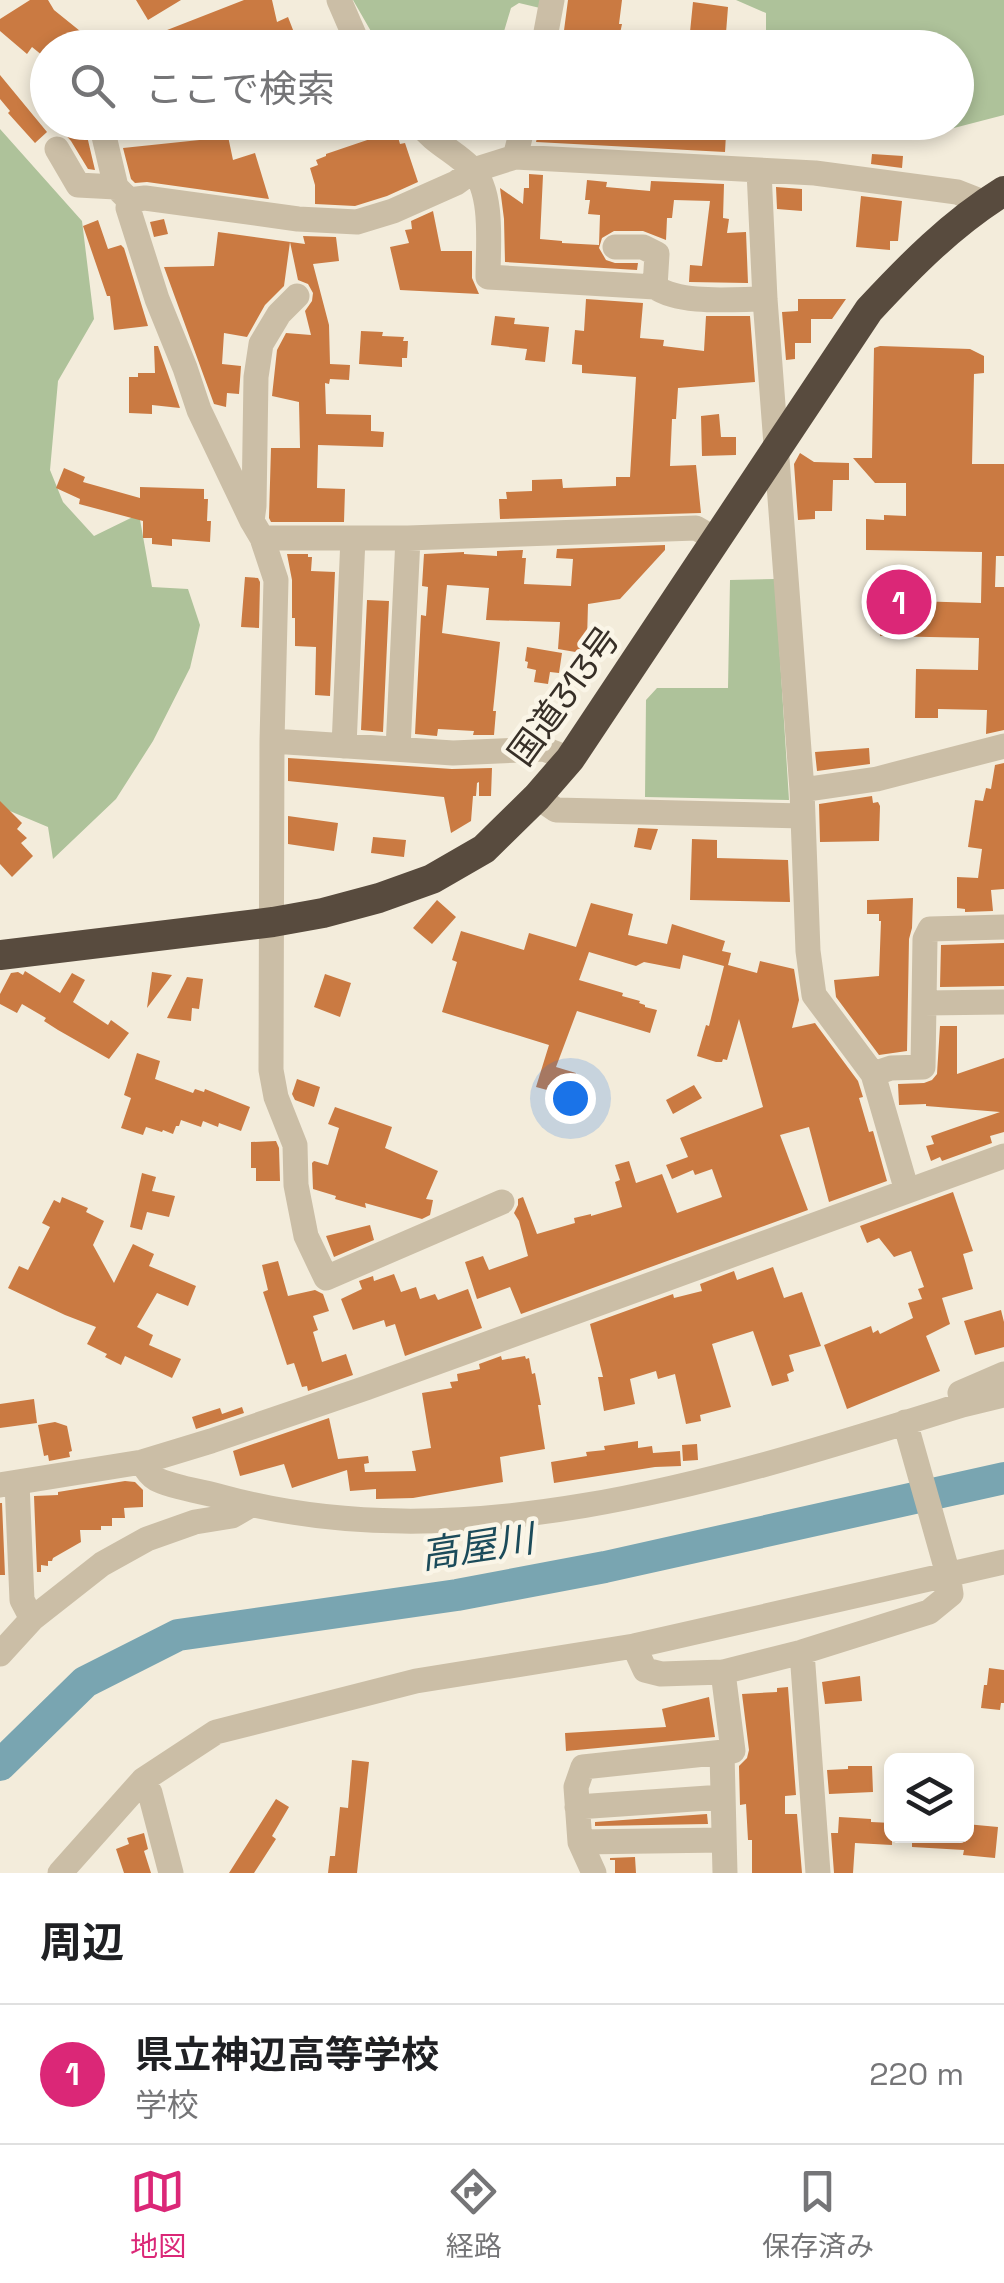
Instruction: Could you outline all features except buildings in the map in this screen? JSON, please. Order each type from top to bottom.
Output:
[{"type":"highway","name":"国道313号","points":[[0,955],[324,913],[432,879],[484,849],[570,759],[870,310],[944,235],[995,197]]},
{"type":"street","points":[[338,0],[352,30]]},
{"type":"street","points":[[546,30],[552,0]]},
{"type":"street","points":[[105,140],[156,299],[199,410],[257,529],[276,580],[271,1070],[276,1097],[295,1145],[296,1185],[306,1236],[326,1278],[502,1202]]},
{"type":"street","points":[[432,140],[474,170],[486,196],[488,276],[656,287],[667,295],[708,299],[765,300]]},
{"type":"street","points":[[515,157],[519,140]]},
{"type":"street","points":[[56,149],[78,184],[298,220],[357,222],[393,211],[456,183],[474,170],[515,157],[815,173],[995,197]]},
{"type":"street","points":[[759,171],[802,803],[808,951],[814,995],[873,1074],[907,1191]]},
{"type":"street","points":[[615,247],[643,247],[657,254],[656,287]]},
{"type":"street","points":[[257,529],[256,377],[262,344],[279,314],[297,296]]},
{"type":"street","points":[[257,529],[353,538],[408,538],[696,528],[717,540]]},
{"type":"street","points":[[344,746],[353,538]]},
{"type":"street","points":[[398,750],[408,538]]},
{"type":"street","points":[[272,741],[452,753],[544,749],[570,759]]},
{"type":"street","points":[[537,796],[556,810],[802,803],[1004,746]]},
{"type":"street","points":[[873,1074],[891,1068],[923,1066],[925,939],[930,929],[1004,927]]},
{"type":"street","points":[[924,1003],[1004,1002]]},
{"type":"street","points":[[32,1619],[22,1600],[9,1484],[142,1462],[211,1441],[907,1191],[1002,1161]]},
{"type":"street","points":[[912,1420],[923,1409],[1004,1374]]},
{"type":"street","points":[[142,1462],[155,1479],[251,1505],[412,1523],[548,1512],[686,1486],[1004,1395]]},
{"type":"street","points":[[912,1420],[949,1584]]},
{"type":"street","points":[[0,1654],[32,1619],[102,1564],[147,1538],[196,1522],[232,1516],[251,1505]]},
{"type":"street","points":[[634,1646],[645,1670],[661,1674],[722,1672],[802,1652],[929,1612],[949,1584],[1004,1562]]},
{"type":"street","points":[[60,1873],[143,1780],[216,1732],[416,1681],[634,1646],[864,1596],[1004,1577]]},
{"type":"street","points":[[802,1652],[818,1873]]},
{"type":"street","points":[[594,1873],[580,1842],[576,1786],[582,1767],[733,1752],[722,1672]]},
{"type":"street","points":[[722,1753],[725,1873]]},
{"type":"street","points":[[143,1780],[150,1792],[172,1873]]},
{"type":"street","points":[[577,1807],[723,1797]]},
{"type":"street","points":[[580,1842],[723,1840]]},
{"type":"green space","points":[[353,0],[543,0],[540,8],[519,3],[511,8],[504,30],[370,30]]},
{"type":"green space","points":[[736,0],[1004,0],[1004,115],[974,123],[974,30],[766,30],[766,13]]},
{"type":"green space","points":[[0,129],[82,221],[94,319],[58,381],[50,470],[63,502],[94,536],[139,514],[152,587],[188,589],[200,625],[190,668],[153,741],[116,799],[53,859],[48,827],[5,809],[0,812]]},
{"type":"green space","points":[[775,579],[789,800],[645,797],[646,700],[657,688],[728,688],[730,580]]},
{"type":"waterway","name":"高屋川","points":[[0,1765],[85,1682],[178,1635],[457,1595],[605,1567],[1004,1478]]},
{"type":"place","name":"県立神辺高等学校","points":[[899,602]]}]
